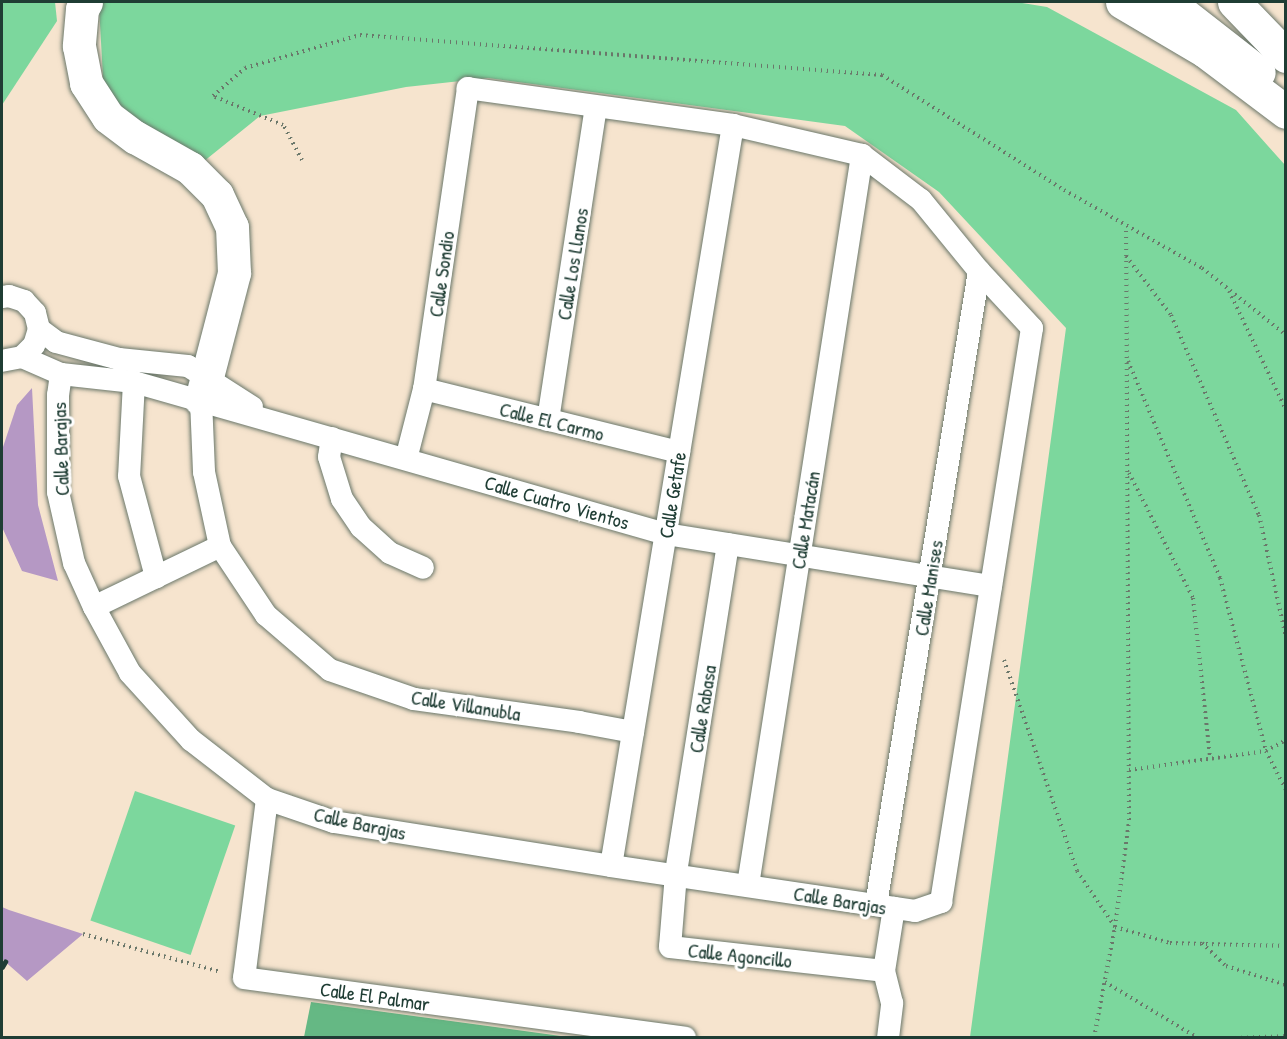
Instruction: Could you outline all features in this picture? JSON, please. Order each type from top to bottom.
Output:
[{"type":"highway","points":[[86,2],[82,9],[79,46],[84,74],[86,83],[108,117],[135,137],[190,168],[217,195],[232,227],[234,273],[204,388]]},
{"type":"highway","points":[[1122,2],[1205,51],[1286,112]]},
{"type":"highway","points":[[1234,2],[1286,56]]},
{"type":"main road","points":[[1168,2],[1286,92]]},
{"type":"street","name":"Calle Sondio","points":[[406,459],[424,389],[468,88],[596,108]]},
{"type":"street","points":[[596,108],[733,125],[862,155],[921,200],[979,271],[1032,328],[941,902],[895,908],[884,971],[892,1003],[888,1038]]},
{"type":"street","name":"Calle Los Llanos","points":[[548,420],[596,108]]},
{"type":"street","name":"Calle Getafe","points":[[611,866],[733,125]]},
{"type":"street","name":"Calle Matacán","points":[[748,885],[862,155]]},
{"type":"street","name":"Calle Manises","points":[[895,908],[930,576],[979,271]]},
{"type":"street","points":[[2,297],[9,296],[24,301],[35,313],[39,329],[34,345],[12,359]]},
{"type":"street","name":"Calle Cuatro Vientos","points":[[39,329],[56,342],[119,359],[188,366],[204,388]]},
{"type":"street","name":"Calle Cuatro Vientos","points":[[12,359],[61,374],[204,388],[271,420],[666,534],[990,586]]},
{"type":"street","name":"Calle Barajas","points":[[61,374],[58,395],[58,492],[74,563],[94,607],[130,673],[191,740],[267,799],[334,822],[895,908]]},
{"type":"street","points":[[134,382],[129,476],[156,577]]},
{"type":"street","name":"Calle Villanubla","points":[[204,388],[204,472],[220,546],[266,615],[330,670],[414,699],[579,722],[633,732]]},
{"type":"street","name":"Calle El Carmo","points":[[424,389],[679,452]]},
{"type":"street","points":[[332,438],[329,457],[342,499],[360,527],[390,553],[423,568]]},
{"type":"street","name":"Calle Rabasa","points":[[676,874],[728,544]]},
{"type":"street","points":[[94,607],[220,546]]},
{"type":"street","points":[[244,978],[267,799]]},
{"type":"street","name":"Calle Agoncillo","points":[[676,874],[669,947],[884,971]]},
{"type":"street","name":"Calle El Palmar","points":[[244,978],[685,1038]]},
{"type":"path","points":[[213,96],[283,125],[302,160]]},
{"type":"path","points":[[1094,1038],[1115,927],[1129,820],[1126,226]]},
{"type":"path","points":[[1126,256],[1171,315],[1259,515],[1286,638]]},
{"type":"path","points":[[1228,289],[1286,410]]},
{"type":"path","points":[[1127,358],[1220,578],[1266,751],[1286,790]]},
{"type":"path","points":[[1127,470],[1193,598],[1210,758]]},
{"type":"path","points":[[1002,654],[1077,871],[1115,927],[1170,943],[1201,942],[1286,946]]},
{"type":"path","points":[[1129,770],[1266,751],[1286,740]]},
{"type":"path","points":[[83,934],[244,978]]},
{"type":"path","points":[[1201,942],[1226,966],[1286,985]]},
{"type":"path","points":[[1105,982],[1198,1038]]},
{"type":"path","points":[[1235,1038],[1286,1036]]},
{"type":"green space","points":[[2,2],[55,2],[57,21],[2,105]]},
{"type":"green space","points":[[103,2],[1016,2],[1047,7],[1236,110],[1285,165],[1285,1037],[970,1037],[1066,328],[939,192],[845,126],[488,78],[406,87],[260,116],[203,162],[139,121],[104,95],[99,6]]},
{"type":"green space","points":[[135,791],[235,826],[191,955],[90,921]]},
{"type":"green space","points":[[311,1002],[568,1037],[304,1037]]},
{"type":"building","points":[[32,388],[38,505],[58,581],[22,571],[2,527],[2,450],[17,405]]},
{"type":"building","points":[[2,907],[83,934],[27,981],[2,959]]},
{"type":"railway","points":[[2,967],[5,962]]}]
